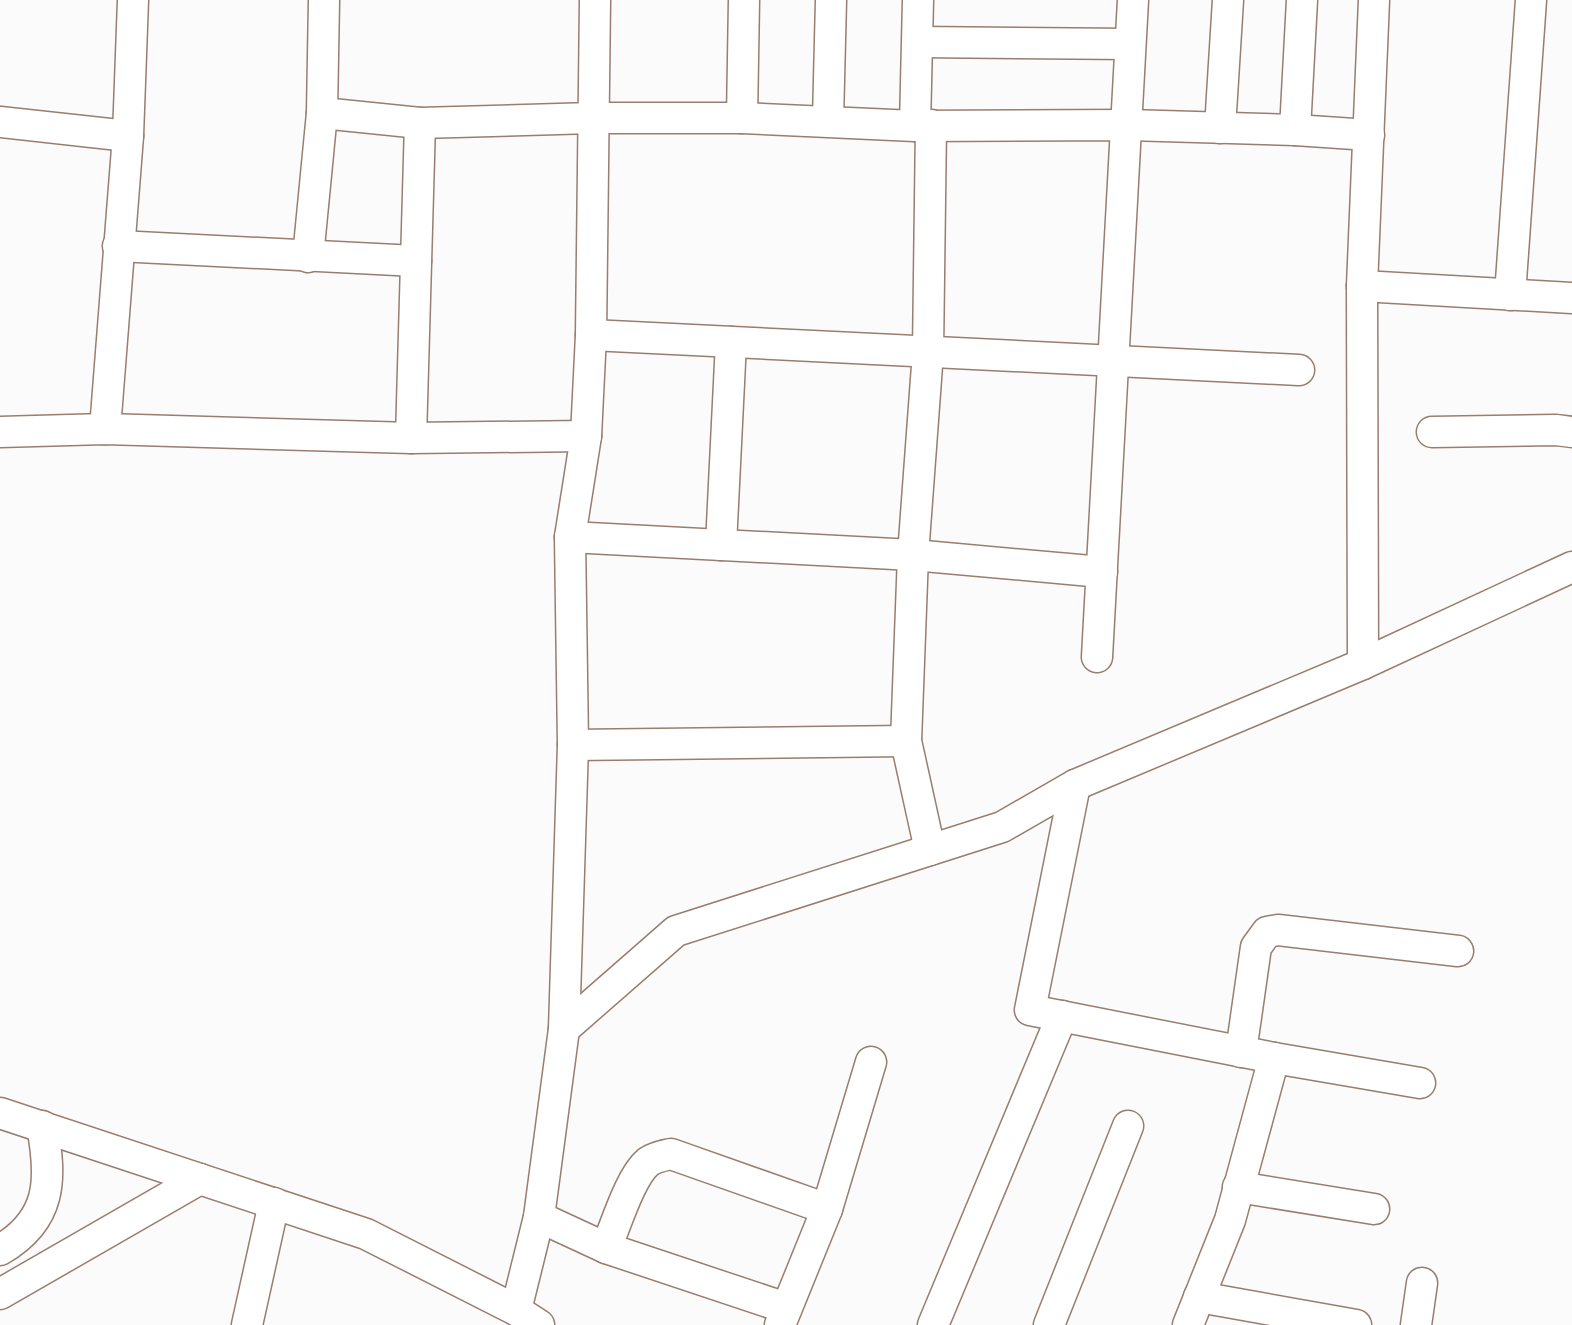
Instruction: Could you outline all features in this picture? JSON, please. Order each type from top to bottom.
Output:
[{"type":"street","points":[[105,429],[128,136],[133,0]]},
{"type":"street","points":[[308,257],[322,112],[324,0]]},
{"type":"street","points":[[0,1113],[366,1234],[527,1318],[564,1029],[573,745],[570,537],[586,436],[591,335],[595,0]]},
{"type":"street","points":[[742,118],[744,0]]},
{"type":"street","points":[[828,120],[831,0]]},
{"type":"street","points":[[918,0],[928,352],[913,555],[906,741],[930,850]]},
{"type":"street","points":[[1097,657],[1128,125],[1133,0]]},
{"type":"street","points":[[1220,128],[1228,0]]},
{"type":"street","points":[[1295,130],[1302,0]]},
{"type":"street","points":[[1363,664],[1362,285],[1374,0]]},
{"type":"street","points":[[1510,295],[1531,0]]},
{"type":"street","points":[[918,42],[1130,44]]},
{"type":"street","points":[[322,112],[420,123],[592,118],[742,118],[923,126],[1128,125],[1295,130],[1369,135]]},
{"type":"street","points":[[0,122],[128,136]]},
{"type":"street","points":[[411,438],[420,123]]},
{"type":"street","points":[[118,246],[416,261]]},
{"type":"street","points":[[1362,285],[1572,298]]},
{"type":"street","points":[[591,335],[1299,370]]},
{"type":"street","points":[[721,545],[731,342]]},
{"type":"street","points":[[0,432],[105,429],[411,438],[586,436]]},
{"type":"street","points":[[1432,432],[1556,430],[1572,432]]},
{"type":"street","points":[[570,537],[913,555],[1102,572]]},
{"type":"street","points":[[564,1029],[676,931],[1002,827],[1074,785],[1363,664],[1572,567]]},
{"type":"street","points":[[573,745],[906,741]]},
{"type":"street","points":[[1074,785],[1030,1010],[1241,1052],[1420,1083]]},
{"type":"street","points":[[1241,1052],[1256,947],[1267,932],[1278,930],[1458,951]]},
{"type":"street","points":[[933,1325],[1062,1016]]},
{"type":"street","points":[[1188,1325],[1230,1220],[1274,1058]]},
{"type":"street","points":[[539,1217],[606,1248],[783,1317],[826,1209],[871,1062]]},
{"type":"street","points":[[0,1250],[33,1225],[42,1208],[47,1184],[48,1159],[42,1126]]},
{"type":"street","points":[[1049,1325],[1128,1126]]},
{"type":"street","points":[[606,1248],[636,1179],[646,1164],[656,1157],[671,1154],[826,1209]]},
{"type":"street","points":[[0,1294],[200,1179]]},
{"type":"street","points":[[1238,1187],[1374,1209]]},
{"type":"street","points":[[247,1325],[274,1203]]},
{"type":"street","points":[[1416,1325],[1422,1283]]},
{"type":"street","points":[[1199,1297],[1356,1325]]}]
